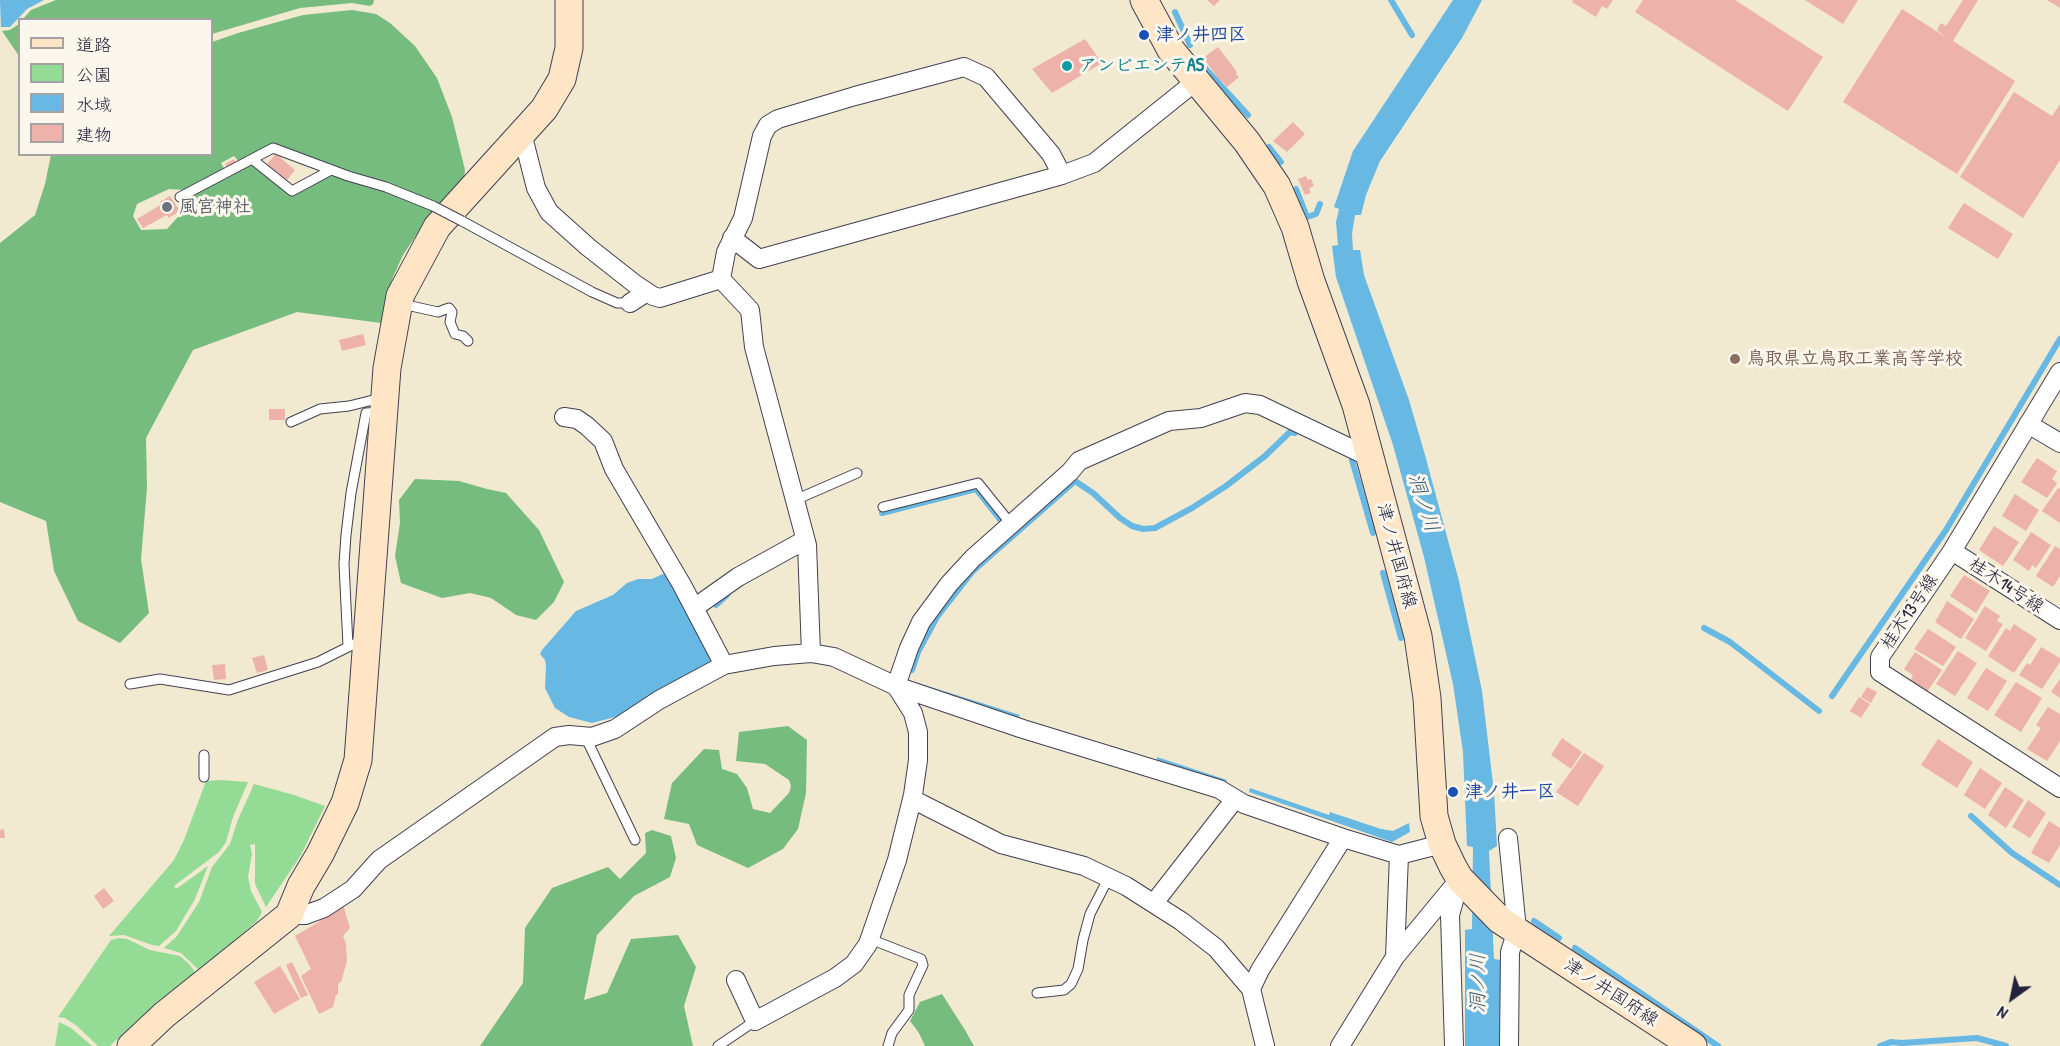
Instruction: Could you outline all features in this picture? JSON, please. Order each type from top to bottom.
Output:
[{"type":"street","points":[[131,1046],[164,1015],[289,915],[301,886],[343,807],[358,760],[358,643],[385,405],[387,368],[400,296],[437,227],[544,109],[562,79],[569,48],[569,0]]},
{"type":"street","name":"津ノ井国府線","points":[[1144,0],[1172,50],[1247,142],[1277,186],[1295,227],[1311,281],[1356,405],[1418,636],[1427,698],[1434,816],[1452,863],[1508,925],[1693,1046]]},
{"type":"street","points":[[721,279],[726,252],[743,218],[762,136],[768,125],[778,119],[964,67],[986,77],[1051,154],[1062,175]]},
{"type":"street","points":[[732,238],[759,260],[1062,175],[1094,163],[1196,82]]},
{"type":"street","points":[[522,133],[536,188],[549,212],[588,247],[647,292],[660,298],[721,279]]},
{"type":"street","points":[[721,279],[750,310],[754,347],[806,540],[811,653]]},
{"type":"street","points":[[630,303],[647,292]]},
{"type":"street","name":"桂木13号線","points":[[2060,372],[1952,551],[1880,657],[1880,672],[2060,788]]},
{"type":"street","points":[[896,686],[921,622],[935,602],[973,558],[1070,472],[1079,461],[1169,421],[1201,418],[1245,403],[1260,405],[1369,457]]},
{"type":"street","points":[[564,417],[577,419],[603,441],[614,469],[724,665]]},
{"type":"street","points":[[2028,424],[2060,443]]},
{"type":"street","points":[[694,608],[738,577],[806,540]]},
{"type":"street","name":"桂木14号線","points":[[1952,551],[2060,620]]},
{"type":"street","points":[[289,915],[305,915],[324,908],[353,889],[379,860],[555,737],[592,736],[615,729],[659,700],[724,665],[774,656],[811,653],[834,657],[896,686],[1023,729],[1219,789],[1244,804],[1343,838],[1400,855],[1452,863]]},
{"type":"street","points":[[736,980],[755,1021],[835,978],[854,964],[870,939],[897,860],[912,799],[918,760],[918,732],[913,713],[896,686]]},
{"type":"street","points":[[912,799],[1001,844],[1084,866],[1109,877],[1154,903],[1216,948],[1251,989],[1265,1046]]},
{"type":"street","points":[[1154,903],[1235,799]]},
{"type":"street","points":[[1251,989],[1260,970],[1343,838]]},
{"type":"street","points":[[1508,838],[1509,1046]]},
{"type":"street","points":[[1395,957],[1400,855]]},
{"type":"street","points":[[1340,1046],[1452,863]]},
{"type":"street","points":[[1452,863],[1450,915],[1454,1046]]},
{"type":"lane","points":[[180,197],[273,148],[331,170],[386,187],[433,206],[592,292],[617,303],[630,303]]},
{"type":"lane","points":[[252,159],[292,191],[331,170]]},
{"type":"lane","points":[[399,303],[438,312],[448,308],[452,312],[450,322],[456,333],[468,341]]},
{"type":"lane","points":[[291,422],[320,409],[385,405]]},
{"type":"lane","points":[[795,500],[857,473]]},
{"type":"lane","points":[[883,507],[978,483],[1011,524]]},
{"type":"lane","points":[[130,684],[160,679],[229,690],[318,662],[358,643]]},
{"type":"lane","points":[[585,736],[634,840]]},
{"type":"lane","points":[[204,755],[204,777]]},
{"type":"lane","points":[[1037,993],[1064,990],[1071,984],[1078,969],[1090,914],[1109,877]]},
{"type":"lane","points":[[870,939],[921,959],[922,965],[909,995],[909,1010],[892,1033],[888,1046]]},
{"type":"lane","points":[[718,1046],[755,1021]]},
{"type":"green space","points":[[56,0],[374,0],[370,6],[352,3],[300,8],[213,34],[213,18],[24,18],[31,10]]},
{"type":"green space","points":[[352,10],[376,14],[390,23],[415,46],[437,78],[452,117],[465,170],[464,179],[442,204],[275,144],[239,162],[234,156],[221,163],[225,170],[185,190],[169,189],[137,204],[133,216],[141,230],[167,229],[186,208],[189,195],[251,163],[291,196],[333,174],[390,193],[426,207],[435,213],[419,231],[403,255],[393,277],[381,323],[297,312],[193,350],[146,438],[147,488],[141,559],[149,613],[120,643],[78,621],[54,571],[46,521],[0,502],[0,243],[35,215],[51,156],[213,156],[213,42],[303,15]]},
{"type":"green space","points":[[18,25],[18,55],[2,31],[10,30]]},
{"type":"green space","points":[[415,479],[459,481],[506,493],[539,530],[564,582],[554,602],[536,620],[516,615],[491,598],[470,593],[442,598],[401,583],[395,556],[400,523],[399,500]]},
{"type":"green space","points":[[788,726],[807,740],[806,793],[798,829],[783,849],[748,868],[697,845],[689,824],[664,819],[672,783],[704,749],[719,750],[722,769],[737,774],[747,788],[753,809],[770,813],[789,793],[791,786],[789,780],[765,764],[736,761],[739,732]]},
{"type":"green space","points":[[206,781],[248,782],[233,817],[226,842],[219,852],[174,886],[176,889],[208,866],[195,899],[176,931],[159,946],[124,935],[109,936],[174,860]]},
{"type":"green space","points":[[254,784],[325,806],[301,855],[266,907],[255,884],[255,844],[250,845],[252,854],[248,877],[251,891],[262,912],[257,921],[200,971],[181,953],[164,948],[177,936],[199,902],[212,867],[230,844]]},
{"type":"green space","points":[[652,830],[671,836],[676,858],[670,877],[634,896],[597,935],[584,1000],[607,993],[631,939],[678,935],[696,967],[684,1006],[693,1046],[480,1046],[523,983],[525,928],[552,888],[608,867],[620,879],[646,853],[645,833]]},
{"type":"green space","points":[[127,939],[150,950],[180,956],[196,973],[158,1001],[110,1046],[98,1046],[77,1026],[65,1018],[58,1017],[111,940]]},
{"type":"green space","points":[[942,994],[974,1046],[925,1046],[910,1021],[920,1002]]},
{"type":"green space","points":[[59,1022],[71,1028],[92,1046],[55,1046]]},
{"type":"water","points":[[0,0],[44,0],[27,9],[10,27],[1,27]]},
{"type":"water","name":"洞ノ川","points":[[1453,0],[1482,0],[1462,38],[1380,161],[1366,195],[1361,215],[1355,215],[1352,234],[1353,250],[1360,250],[1364,275],[1409,400],[1425,455],[1459,581],[1482,691],[1494,792],[1497,846],[1489,851],[1494,959],[1501,960],[1499,1046],[1465,1046],[1465,930],[1472,929],[1473,847],[1467,846],[1463,752],[1453,684],[1424,557],[1393,445],[1336,277],[1332,246],[1338,245],[1336,222],[1339,209],[1334,207],[1353,151]]},
{"type":"water","points":[[665,573],[717,666],[638,708],[592,723],[569,717],[555,708],[545,688],[546,665],[540,654],[542,650],[576,611],[613,595],[627,583],[638,579],[652,579]]},
{"type":"water","points":[[918,683],[1020,715],[1018,718],[917,686]]},
{"type":"water","points":[[1157,757],[1227,780],[1226,783],[1157,760]]},
{"type":"water","points":[[1250,788],[1329,815],[1330,812],[1381,829],[1393,831],[1409,823],[1410,832],[1392,842],[1249,792]]},
{"type":"building","points":[[1207,0],[1220,0],[1214,6]]},
{"type":"building","points":[[1573,0],[1613,0],[1607,9],[1602,6],[1596,17],[1572,2]]},
{"type":"building","points":[[1643,0],[1735,0],[1823,57],[1788,111],[1635,12]]},
{"type":"building","points":[[1805,0],[1858,0],[1843,24]]},
{"type":"building","points":[[1963,0],[1978,0],[1953,41],[2015,81],[1957,174],[1843,102],[1902,9],[1947,38],[1937,30],[1941,23],[1946,26]]},
{"type":"building","points":[[2047,0],[2060,0],[2060,8]]},
{"type":"building","name":"アンビエンテAS","points":[[1085,39],[1102,63],[1052,93],[1032,69]]},
{"type":"building","points":[[1218,47],[1239,77],[1227,87],[1203,58]]},
{"type":"building","points":[[2014,92],[2052,116],[2060,104],[2060,160],[2023,218],[1960,177]]},
{"type":"building","points":[[1293,122],[1305,134],[1287,152],[1273,141]]},
{"type":"building","points":[[276,154],[295,170],[287,180],[267,164]]},
{"type":"building","points":[[234,159],[236,164],[228,168],[225,164]]},
{"type":"building","points":[[1306,176],[1308,180],[1311,179],[1314,186],[1309,188],[1311,193],[1305,195],[1298,179]]},
{"type":"building","points":[[170,196],[180,211],[143,228],[137,219],[162,204],[160,202]]},
{"type":"building","points":[[1964,203],[2013,234],[1998,259],[1948,228]]},
{"type":"building","points":[[363,334],[366,345],[342,351],[339,340]]},
{"type":"building","points":[[269,409],[285,409],[285,420],[269,420]]},
{"type":"building","points":[[2037,458],[2057,471],[2052,479],[2057,483],[2047,498],[2021,482]]},
{"type":"building","points":[[2058,488],[2060,489],[2060,523],[2042,511]]},
{"type":"building","points":[[2015,494],[2039,510],[2026,531],[2002,516]]},
{"type":"building","points":[[1994,526],[2019,542],[2003,566],[1979,550]]},
{"type":"building","points":[[2031,532],[2051,545],[2036,568],[2032,565],[2029,571],[2013,560]]},
{"type":"building","points":[[2055,546],[2060,549],[2060,576],[2053,587],[2036,576]]},
{"type":"building","points":[[1964,575],[1990,591],[1976,613],[1950,596]]},
{"type":"building","points":[[1947,601],[1974,619],[1961,639],[1935,622]]},
{"type":"building","points":[[1985,606],[2000,616],[1997,621],[2003,624],[1986,651],[1965,638]]},
{"type":"building","points":[[2014,624],[2037,639],[2014,673],[1988,656],[2006,628],[2010,631]]},
{"type":"building","points":[[1928,629],[1956,647],[1943,666],[1914,649]]},
{"type":"building","points":[[2041,647],[2060,658],[2060,662],[2042,689],[2019,675],[2027,663],[2030,665]]},
{"type":"building","points":[[1958,651],[1977,663],[1955,696],[1936,684]]},
{"type":"building","points":[[1915,652],[1942,670],[1927,692],[1910,681],[1913,675],[1904,669]]},
{"type":"building","points":[[264,655],[268,670],[257,673],[252,658]]},
{"type":"building","points":[[225,664],[226,679],[214,680],[212,665]]},
{"type":"building","points":[[1986,668],[2007,681],[1988,711],[1967,698]]},
{"type":"building","points":[[2060,679],[2060,698],[2051,692]]},
{"type":"building","points":[[2016,682],[2042,698],[2021,732],[1994,715]]},
{"type":"building","points":[[1867,687],[1877,692],[1871,703],[1861,697]]},
{"type":"building","points":[[1859,697],[1870,704],[1861,718],[1850,711]]},
{"type":"building","points":[[2048,707],[2060,714],[2060,741],[2047,761],[2027,749],[2041,728],[2036,725]]},
{"type":"building","points":[[1562,738],[1582,752],[1571,769],[1551,755]]},
{"type":"building","points":[[1938,739],[1973,762],[1957,788],[1921,765]]},
{"type":"building","points":[[1584,753],[1604,766],[1578,806],[1556,792]]},
{"type":"building","points":[[1980,768],[2002,783],[1985,809],[1964,795]]},
{"type":"building","points":[[2005,787],[2024,800],[2006,828],[1988,815]]},
{"type":"building","points":[[2028,800],[2046,813],[2030,838],[2012,827]]},
{"type":"building","points":[[2049,821],[2060,828],[2060,845],[2049,863],[2031,853]]},
{"type":"building","points":[[4,829],[5,838],[0,838],[0,830]]},
{"type":"building","points":[[104,888],[114,901],[103,909],[94,896]]},
{"type":"building","points":[[343,905],[350,928],[343,936],[347,961],[341,982],[338,984],[338,994],[333,1007],[319,1014],[301,976],[311,969],[295,936]]},
{"type":"building","points":[[292,962],[308,995],[301,998],[286,965]]},
{"type":"building","points":[[280,966],[300,999],[274,1014],[254,982]]},
{"type":"waterway","points":[[1391,0],[1412,35]]},
{"type":"waterway","points":[[1175,12],[1190,45]]},
{"type":"waterway","points":[[1203,66],[1248,115]]},
{"type":"waterway","points":[[1269,147],[1281,162]]},
{"type":"waterway","points":[[1296,189],[1307,217],[1316,214],[1320,204]]},
{"type":"waterway","points":[[1832,696],[1946,530],[2060,339]]},
{"type":"waterway","points":[[912,670],[918,652],[937,617],[973,571],[1075,481],[1132,526],[1143,529],[1155,528],[1226,486],[1265,456],[1290,432],[1295,433]]},
{"type":"waterway","points":[[1352,460],[1373,533]]},
{"type":"waterway","points":[[882,513],[976,489],[1002,522]]},
{"type":"waterway","points":[[1383,573],[1401,638]]},
{"type":"waterway","points":[[716,605],[727,595]]},
{"type":"waterway","points":[[1704,628],[1730,642],[1819,711]]},
{"type":"waterway","points":[[1971,816],[2012,853],[2060,885]]},
{"type":"waterway","points":[[1534,921],[1559,938]]},
{"type":"waterway","points":[[1575,948],[1718,1046]]},
{"type":"waterway","points":[[1880,1046],[1891,1042],[1977,1038],[2006,1046]]},
{"type":"place","name":"津ノ井四区","points":[[1144,35]]},
{"type":"place","name":"アンビエンテAS","points":[[1067,66]]},
{"type":"place","name":"風宮神社","points":[[167,207]]},
{"type":"place","name":"鳥取県立鳥取工業高等学校","points":[[1735,359]]},
{"type":"place","name":"津ノ井一区","points":[[1453,792]]}]
